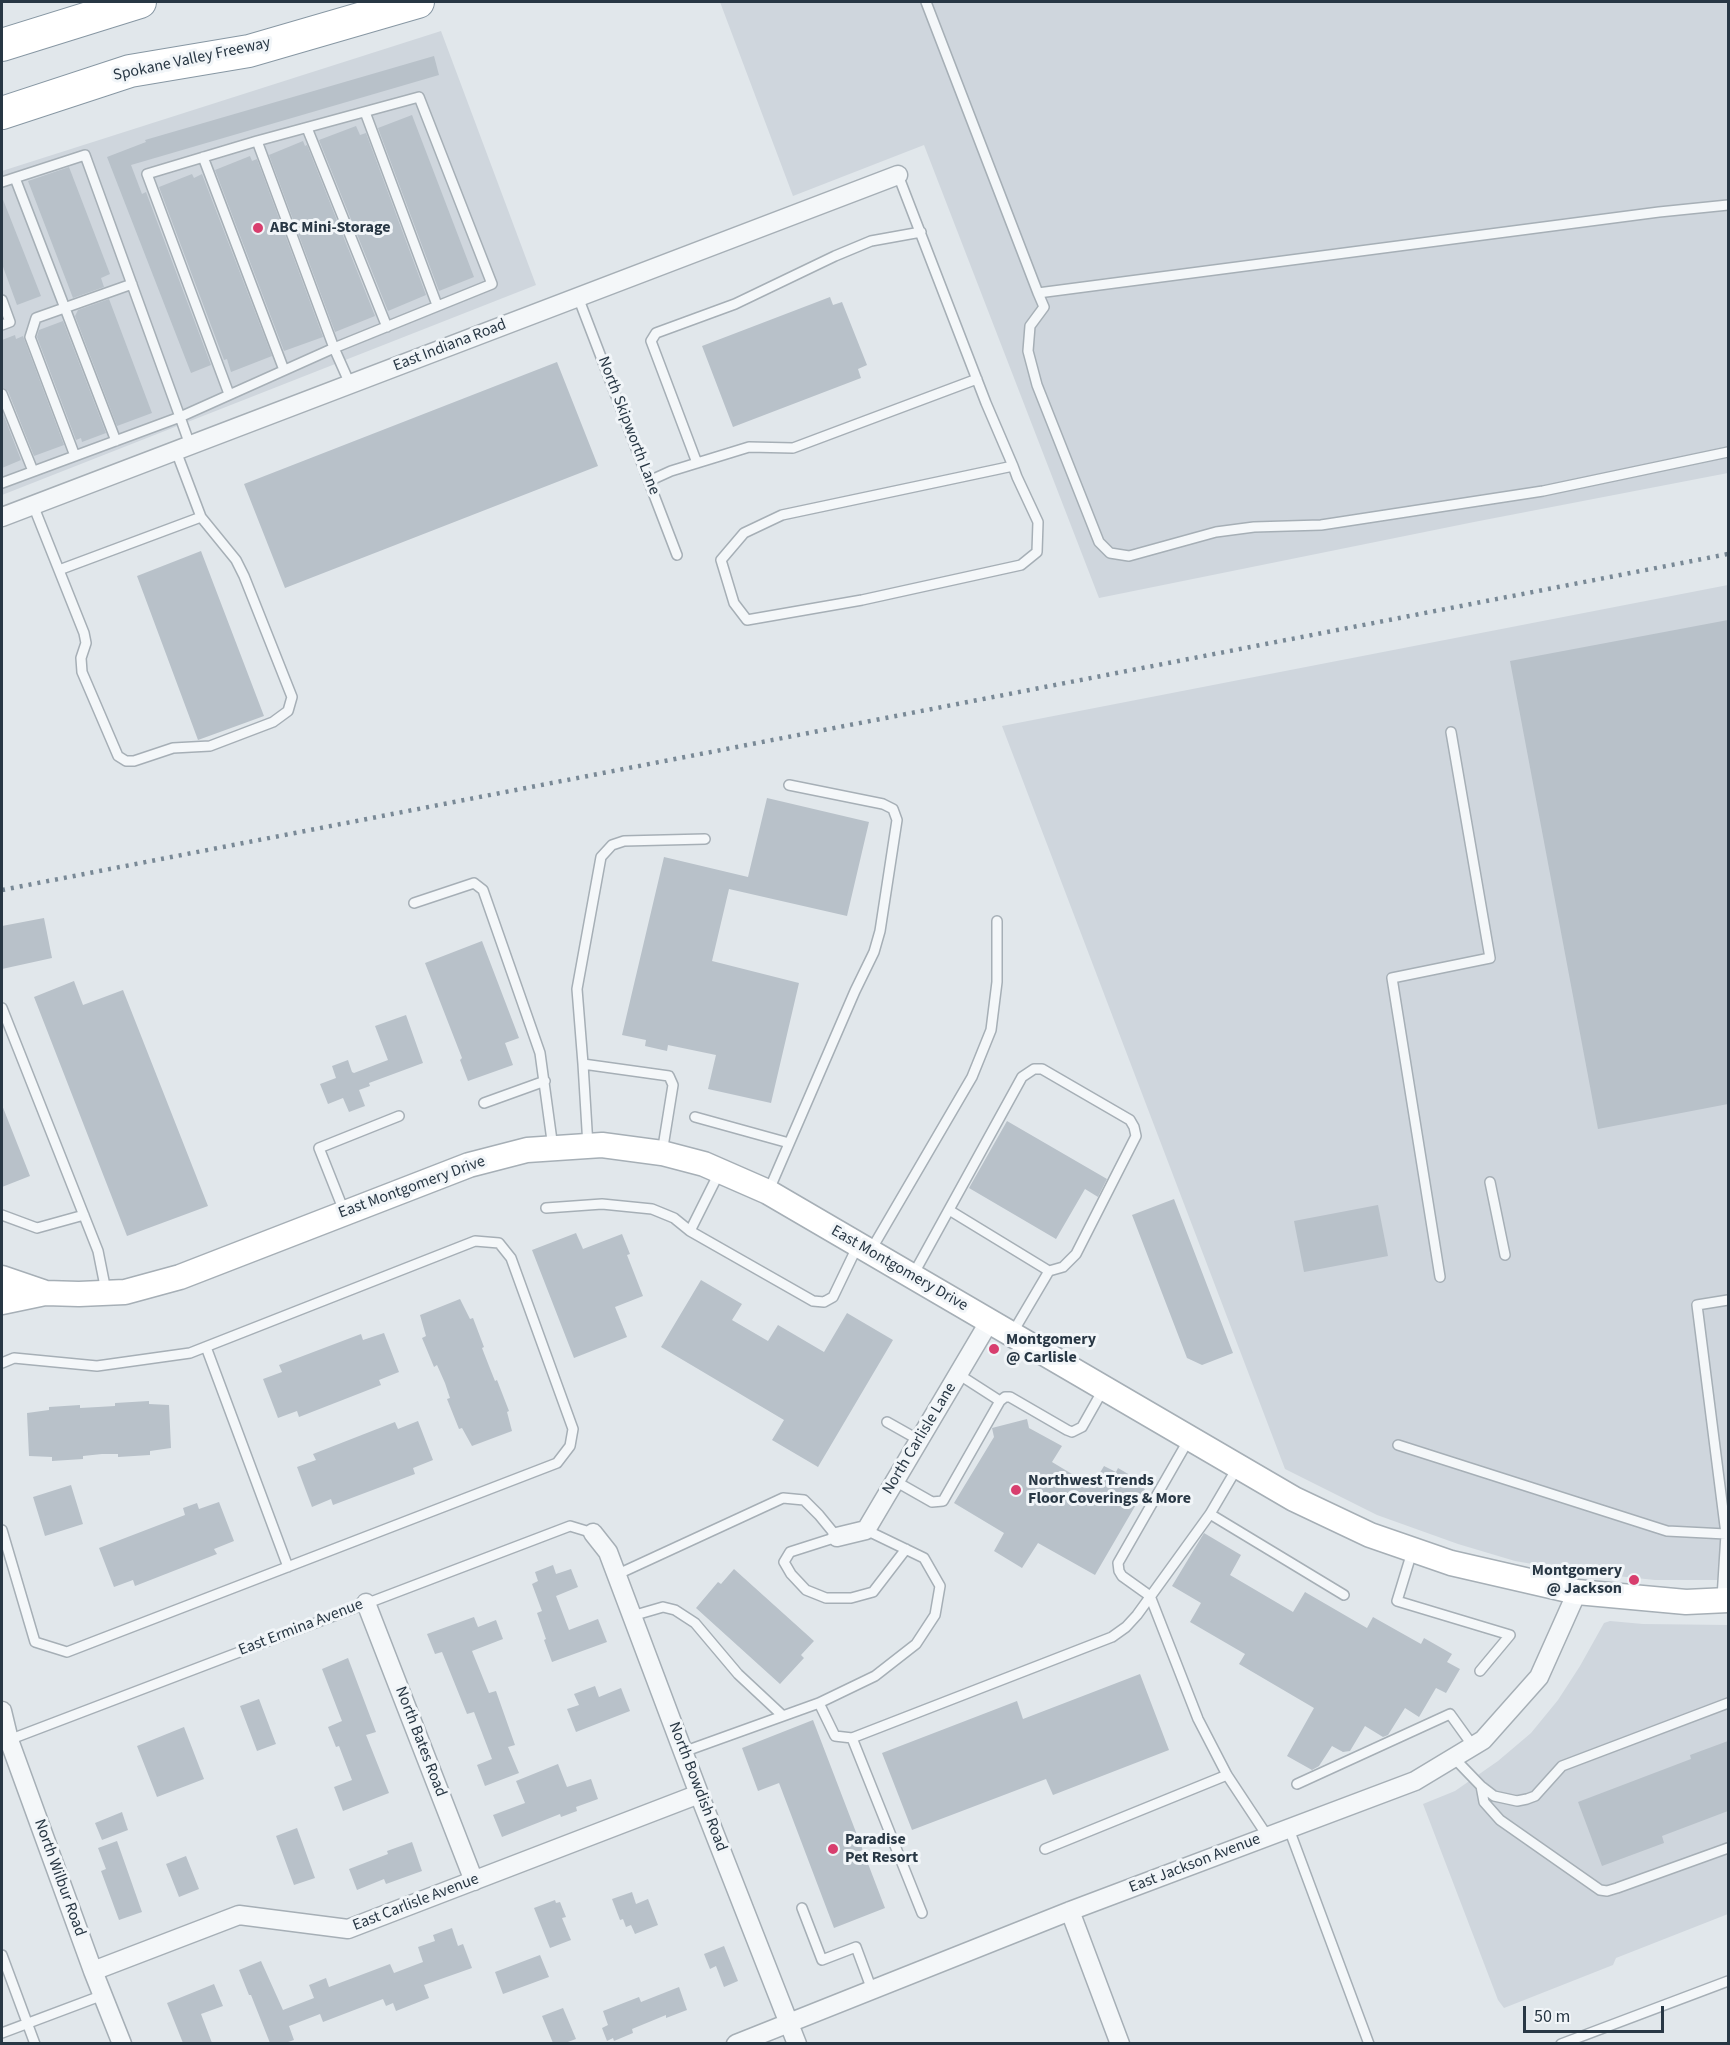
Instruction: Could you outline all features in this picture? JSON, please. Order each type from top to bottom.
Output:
[{"type":"highway","points":[[2,45],[140,2]]},
{"type":"highway","name":"Spokane Valley Freeway","points":[[2,113],[130,71],[249,51],[418,2]]},
{"type":"main road","name":"East Montgomery Drive","points":[[2,1302],[45,1293],[125,1292],[180,1277],[469,1165],[527,1150],[602,1145],[662,1153],[704,1164],[768,1192],[1294,1499],[1370,1535],[1451,1563],[1577,1592],[1686,1602],[1725,1600]]},
{"type":"main road","name":"East Montgomery Drive","points":[[2,1278],[45,1293]]},
{"type":"street","name":"East Indiana Road","points":[[2,517],[898,175]]},
{"type":"street","name":"North Carlisle Lane","points":[[866,1530],[989,1322]]},
{"type":"street","points":[[837,1537],[866,1530]]},
{"type":"street","name":"North Bowdish Road","points":[[593,1533],[608,1552],[699,1794],[797,2043]]},
{"type":"street","name":"East Jackson Avenue","points":[[736,2043],[789,2024],[1070,1911],[1415,1781],[1483,1740],[1539,1677],[1577,1592]]},
{"type":"street","name":"North Bates Road","points":[[366,1602],[474,1881]]},
{"type":"street","name":"North Wilbur Road","points":[[2,1711],[5,1741],[122,2043]]},
{"type":"street","name":"East Carlisle Avenue","points":[[93,1971],[239,1915],[348,1929],[699,1794]]},
{"type":"street","points":[[1070,1911],[1120,2043]]},
{"type":"lane","points":[[926,2],[1044,307],[1030,326],[1028,351],[1036,385],[1099,542],[1110,553],[1129,556],[1216,532],[1254,527],[1321,525],[1543,491],[1728,452]]},
{"type":"lane","points":[[2,483],[180,417],[334,348],[492,284],[419,98],[257,141],[147,174],[229,394]]},
{"type":"lane","points":[[365,112],[437,305]]},
{"type":"lane","points":[[307,128],[387,327]]},
{"type":"lane","points":[[257,141],[334,348],[350,384]]},
{"type":"lane","points":[[2,182],[86,155],[180,417],[183,448],[201,517],[236,560],[244,576],[292,697],[288,711],[273,722],[210,746],[173,748],[134,761],[126,761],[118,756],[82,672],[81,658],[86,643],[84,633],[33,506]]},
{"type":"lane","points":[[203,157],[284,370]]},
{"type":"lane","points":[[898,175],[977,379],[1038,522],[1037,552],[1021,565],[862,600],[747,620],[734,603],[721,560],[744,533],[782,515],[1013,466]]},
{"type":"lane","points":[[15,178],[117,441]]},
{"type":"lane","points":[[1038,293],[1659,212],[1728,206]]},
{"type":"lane","points":[[697,463],[651,341],[656,333],[735,304],[834,256],[871,241],[921,232]]},
{"type":"lane","points":[[75,456],[30,337],[36,318],[132,284]]},
{"type":"lane","name":"North Skipworth Lane","points":[[578,297],[677,555]]},
{"type":"lane","points":[[2,300],[10,322],[2,325]]},
{"type":"lane","points":[[649,481],[749,447],[793,448],[977,379]]},
{"type":"lane","points":[[2,394],[33,471]]},
{"type":"lane","points":[[59,570],[201,517]]},
{"type":"lane","points":[[1440,1277],[1392,978],[1490,958],[1451,732]]},
{"type":"lane","points":[[768,1192],[874,952],[880,931],[897,820],[893,809],[883,804],[789,785]]},
{"type":"lane","points":[[588,1146],[577,989],[601,858],[612,846],[624,841],[705,839]]},
{"type":"lane","points":[[414,903],[474,883],[483,890],[540,1053],[554,1148]]},
{"type":"lane","points":[[546,1208],[602,1204],[652,1209],[674,1218],[690,1231],[813,1302],[824,1302],[833,1297],[972,1077],[991,1030],[997,982],[998,921]]},
{"type":"lane","points":[[2,1008],[98,1251],[107,1294]]},
{"type":"lane","points":[[583,1064],[669,1076],[674,1085],[662,1153]]},
{"type":"lane","points":[[912,1276],[1026,1072],[1042,1069],[1130,1120],[1136,1136],[1076,1254],[1063,1267],[1049,1271],[1011,1335]]},
{"type":"lane","points":[[484,1103],[545,1081]]},
{"type":"lane","points":[[345,1213],[319,1148],[399,1116]]},
{"type":"lane","points":[[695,1117],[789,1143]]},
{"type":"lane","points":[[690,1231],[720,1171]]},
{"type":"lane","points":[[1490,1182],[1505,1255]]},
{"type":"lane","points":[[949,1210],[1049,1271]]},
{"type":"lane","points":[[2,1215],[37,1228],[84,1215]]},
{"type":"lane","points":[[2,1364],[14,1358],[97,1366],[190,1353],[475,1241],[498,1243],[511,1258],[573,1429],[570,1446],[557,1463],[67,1652],[35,1642],[3,1543],[2,1530]]},
{"type":"lane","points":[[1725,1600],[1725,1534],[1697,1305],[1728,1300]]},
{"type":"lane","points":[[206,1347],[288,1567]]},
{"type":"lane","points":[[958,1374],[1000,1401]]},
{"type":"lane","points":[[895,1481],[932,1502],[943,1501],[1000,1401],[1005,1397],[1010,1397],[1072,1432],[1082,1427],[1104,1388]]},
{"type":"lane","points":[[887,1422],[919,1440]]},
{"type":"lane","points":[[1190,1438],[1118,1563],[1119,1571],[1122,1576],[1150,1596],[1198,1719],[1227,1775],[1268,1837]]},
{"type":"lane","points":[[1398,1446],[1667,1531],[1725,1534]]},
{"type":"lane","points":[[819,1703],[835,1736],[852,1738],[1112,1637],[1126,1627],[1150,1596],[1210,1514],[1238,1466]]},
{"type":"lane","points":[[616,1575],[783,1498],[804,1500],[837,1537],[790,1552],[783,1562],[791,1575],[806,1590],[826,1598],[851,1598],[873,1592],[906,1549]]},
{"type":"lane","points":[[1210,1514],[1344,1595]]},
{"type":"lane","name":"East Ermina Avenue","points":[[5,1741],[570,1526],[593,1533]]},
{"type":"lane","points":[[683,1752],[819,1703],[875,1676],[916,1644],[935,1615],[940,1586],[924,1558],[866,1530]]},
{"type":"lane","points":[[1413,1550],[1397,1601],[1510,1635],[1480,1671]]},
{"type":"lane","points":[[632,1616],[663,1607],[675,1610],[695,1623],[738,1674],[783,1716]]},
{"type":"lane","points":[[1454,1758],[1494,1796],[1517,1801],[1527,1799],[1535,1796],[1562,1766],[1728,1703]]},
{"type":"lane","points":[[1297,1784],[1450,1713],[1473,1746]]},
{"type":"lane","points":[[852,1738],[922,1913]]},
{"type":"lane","points":[[1045,1849],[1227,1775]]},
{"type":"lane","points":[[1481,1786],[1484,1802],[1500,1820],[1600,1890],[1617,1888],[1728,1848]]},
{"type":"lane","points":[[1289,1829],[1369,2043]]},
{"type":"lane","points":[[802,1908],[822,1960],[856,1947],[872,1990]]},
{"type":"lane","points":[[2,1954],[35,2043]]},
{"type":"lane","points":[[1561,2043],[1728,1981]]},
{"type":"lane","points":[[2,2033],[103,1995]]},
{"type":"shaded area","points":[[720,2],[1728,2],[1728,473],[1099,598],[924,145],[793,196]]},
{"type":"shaded area","name":"ABC Mini-Storage","points":[[441,31],[536,285],[2,495],[2,171]]},
{"type":"shaded area","points":[[1728,585],[1728,1580],[1655,1580],[1579,1572],[1515,1561],[1458,1544],[1377,1515],[1285,1469],[1002,726]]},
{"type":"shaded area","points":[[1610,1621],[1643,1624],[1728,1625],[1728,1914],[1616,1958],[1613,1965],[1504,2008],[1498,2000],[1423,1804],[1455,1791],[1498,1761],[1531,1733],[1558,1700],[1604,1623]]},
{"type":"building","points":[[434,56],[439,75],[131,165],[142,194],[146,192],[211,365],[191,373],[107,157],[146,142],[145,140]]},
{"type":"building","points":[[412,115],[474,277],[439,291],[378,128]]},
{"type":"building","points":[[356,126],[360,135],[366,133],[426,295],[388,311],[319,140]]},
{"type":"building","points":[[303,141],[305,146],[307,145],[375,316],[335,332],[269,155]]},
{"type":"building","points":[[250,156],[252,161],[257,159],[323,337],[284,351],[215,170]]},
{"type":"building","points":[[69,167],[110,274],[101,278],[104,287],[73,298],[28,181]]},
{"type":"building","points":[[192,174],[194,178],[202,174],[272,356],[231,372],[227,359],[224,360],[159,187]]},
{"type":"building","points":[[2,197],[41,296],[17,305],[2,264]]},
{"type":"building","points":[[830,297],[833,305],[842,302],[867,365],[858,369],[861,378],[733,427],[702,346]]},
{"type":"building","points":[[109,299],[152,413],[117,426],[75,316],[78,310]]},
{"type":"building","points":[[63,321],[106,433],[82,442],[81,438],[76,440],[37,337],[39,330]]},
{"type":"building","points":[[15,335],[16,339],[23,336],[64,445],[34,456],[8,391],[2,387],[2,340]]},
{"type":"building","points":[[557,362],[598,466],[285,588],[244,484]]},
{"type":"building","points":[[2,411],[21,460],[2,468]]},
{"type":"building","points":[[201,551],[264,716],[198,740],[137,576]]},
{"type":"building","points":[[1728,620],[1728,1104],[1598,1129],[1510,661]]},
{"type":"building","points":[[767,798],[869,822],[847,916],[729,889],[712,961],[799,983],[771,1103],[708,1089],[716,1055],[668,1045],[667,1051],[645,1046],[646,1040],[622,1035],[664,857],[748,877]]},
{"type":"building","points":[[44,918],[52,958],[2,969],[2,926]]},
{"type":"building","points":[[482,941],[519,1038],[505,1043],[513,1065],[468,1081],[460,1060],[462,1058],[425,963]]},
{"type":"building","points":[[74,981],[83,1005],[123,990],[208,1206],[127,1236],[34,997]]},
{"type":"building","points":[[406,1015],[423,1063],[369,1083],[370,1086],[359,1090],[365,1106],[349,1112],[343,1098],[328,1104],[320,1084],[336,1078],[332,1066],[348,1060],[354,1073],[388,1060],[375,1026]]},
{"type":"building","points":[[2,1105],[30,1176],[2,1187]]},
{"type":"building","points":[[1007,1121],[1107,1179],[1098,1197],[1085,1189],[1056,1239],[969,1188]]},
{"type":"building","points":[[1174,1199],[1233,1353],[1202,1365],[1187,1358],[1132,1215]]},
{"type":"building","points":[[1378,1205],[1388,1256],[1304,1272],[1294,1221]]},
{"type":"building","points":[[576,1233],[583,1249],[622,1234],[630,1254],[627,1255],[643,1296],[615,1307],[627,1337],[574,1358],[532,1250]]},
{"type":"building","points":[[701,1280],[742,1304],[732,1320],[768,1341],[778,1325],[824,1352],[847,1313],[893,1340],[818,1467],[772,1440],[784,1420],[661,1347]]},
{"type":"building","points":[[460,1299],[470,1319],[473,1318],[484,1347],[482,1348],[509,1411],[507,1412],[512,1431],[472,1446],[462,1428],[459,1429],[447,1399],[450,1398],[445,1383],[437,1365],[434,1367],[422,1338],[426,1336],[420,1315]]},
{"type":"building","points":[[384,1333],[399,1372],[379,1380],[381,1385],[299,1417],[297,1411],[278,1418],[263,1379],[282,1372],[279,1365],[361,1334],[363,1340]]},
{"type":"building","points":[[149,1401],[149,1404],[169,1405],[171,1448],[150,1451],[150,1455],[118,1457],[118,1454],[102,1454],[83,1456],[83,1459],[52,1461],[52,1457],[29,1456],[27,1413],[49,1410],[49,1407],[115,1406],[115,1403]]},
{"type":"building","name":"Northwest Trends Floor Coverings & More","points":[[1027,1419],[1029,1428],[1062,1446],[1052,1462],[1092,1486],[1104,1466],[1116,1472],[1118,1468],[1135,1478],[1133,1482],[1145,1489],[1095,1575],[1038,1543],[1022,1568],[994,1551],[1004,1533],[954,1503],[994,1437],[992,1428]]},
{"type":"building","points":[[418,1421],[433,1460],[413,1468],[415,1474],[333,1505],[331,1499],[312,1507],[297,1467],[316,1460],[313,1454],[395,1422],[398,1429]]},
{"type":"building","points":[[71,1485],[83,1524],[45,1536],[33,1497]]},
{"type":"building","points":[[219,1502],[234,1541],[214,1549],[217,1554],[135,1586],[133,1580],[114,1587],[99,1548],[185,1515],[183,1508],[197,1503],[199,1509]]},
{"type":"building","points":[[1204,1533],[1241,1555],[1230,1575],[1293,1612],[1305,1592],[1367,1628],[1373,1617],[1421,1644],[1424,1638],[1452,1654],[1447,1662],[1460,1669],[1446,1693],[1436,1688],[1419,1717],[1405,1708],[1388,1735],[1383,1737],[1365,1726],[1350,1751],[1343,1752],[1332,1746],[1319,1766],[1312,1770],[1287,1756],[1314,1708],[1239,1664],[1245,1654],[1190,1622],[1201,1603],[1172,1586]]},
{"type":"building","points":[[553,1565],[556,1574],[571,1569],[578,1587],[556,1596],[569,1630],[598,1619],[607,1642],[552,1662],[537,1613],[542,1611],[532,1584],[538,1581],[535,1572]]},
{"type":"building","points":[[734,1569],[814,1641],[801,1655],[804,1658],[780,1684],[696,1608],[718,1582],[721,1584]]},
{"type":"building","points":[[474,1617],[478,1627],[496,1620],[503,1639],[472,1651],[489,1693],[496,1691],[515,1745],[508,1747],[519,1773],[485,1786],[477,1765],[492,1759],[474,1712],[467,1714],[442,1652],[435,1654],[427,1634]]},
{"type":"building","points":[[348,1658],[376,1732],[366,1735],[389,1793],[343,1811],[334,1787],[352,1780],[339,1746],[336,1747],[328,1727],[342,1721],[322,1669]]},
{"type":"building","points":[[1140,1674],[1169,1750],[1053,1795],[1046,1779],[912,1830],[882,1753],[1017,1701],[1023,1719]]},
{"type":"building","points":[[595,1686],[599,1697],[621,1688],[630,1711],[576,1732],[567,1709],[579,1705],[574,1694]]},
{"type":"building","points":[[259,1699],[276,1744],[257,1751],[240,1706]]},
{"type":"building","name":"Paradise Pet Resort","points":[[813,1720],[885,1908],[834,1928],[779,1783],[758,1791],[742,1748]]},
{"type":"building","points":[[184,1727],[204,1779],[157,1797],[137,1746]]},
{"type":"building","points":[[1728,1741],[1728,1811],[1662,1836],[1664,1843],[1602,1866],[1578,1802],[1691,1759],[1690,1755]]},
{"type":"building","points":[[558,1764],[567,1787],[591,1779],[598,1799],[576,1807],[577,1811],[561,1817],[560,1814],[502,1837],[493,1815],[525,1803],[516,1781]]},
{"type":"building","points":[[122,1812],[128,1830],[102,1840],[95,1823]]},
{"type":"building","points":[[297,1828],[315,1878],[294,1885],[276,1836]]},
{"type":"building","points":[[117,1841],[142,1912],[119,1920],[101,1871],[106,1869],[98,1848]]},
{"type":"building","points":[[412,1842],[422,1871],[386,1884],[384,1879],[357,1890],[349,1869]]},
{"type":"building","points":[[186,1856],[199,1889],[179,1897],[166,1864]]},
{"type":"building","points":[[632,1892],[636,1904],[648,1899],[658,1925],[635,1934],[631,1925],[626,1927],[623,1919],[620,1920],[612,1899]]},
{"type":"building","points":[[555,1900],[556,1903],[560,1902],[566,1917],[562,1918],[571,1940],[550,1948],[534,1908]]},
{"type":"building","points":[[452,1928],[458,1946],[463,1944],[472,1968],[424,1985],[429,1998],[396,2011],[393,2003],[386,2006],[383,1999],[323,2022],[320,2014],[289,2026],[294,2040],[285,2043],[270,2043],[239,1970],[261,1961],[283,2010],[314,1998],[309,1985],[326,1978],[329,1987],[390,1964],[394,1973],[423,1962],[418,1947],[435,1941],[433,1935]]},
{"type":"building","points":[[724,1946],[738,1981],[724,1987],[716,1966],[710,1969],[704,1954]]},
{"type":"building","points":[[540,1955],[549,1977],[503,1994],[495,1972]]},
{"type":"building","points":[[214,1984],[223,2006],[201,2014],[212,2043],[183,2043],[167,2003]]},
{"type":"building","points":[[679,1987],[687,2010],[666,2018],[666,2015],[632,2029],[633,2033],[614,2041],[613,2038],[607,2041],[602,2028],[608,2025],[603,2011],[639,1997],[641,2002]]},
{"type":"building","points":[[563,2008],[576,2039],[565,2043],[553,2043],[542,2016]]},
{"type":"railway","points":[[2,890],[1728,554]]},
{"type":"place","name":"ABC Mini-Storage","points":[[258,228]]},
{"type":"place","name":"Montgomery @ Carlisle","points":[[994,1349]]},
{"type":"place","name":"Northwest Trends Floor Coverings & More","points":[[1016,1490]]},
{"type":"place","name":"Montgomery @ Jackson","points":[[1634,1580]]},
{"type":"place","name":"Paradise Pet Resort","points":[[833,1849]]}]
